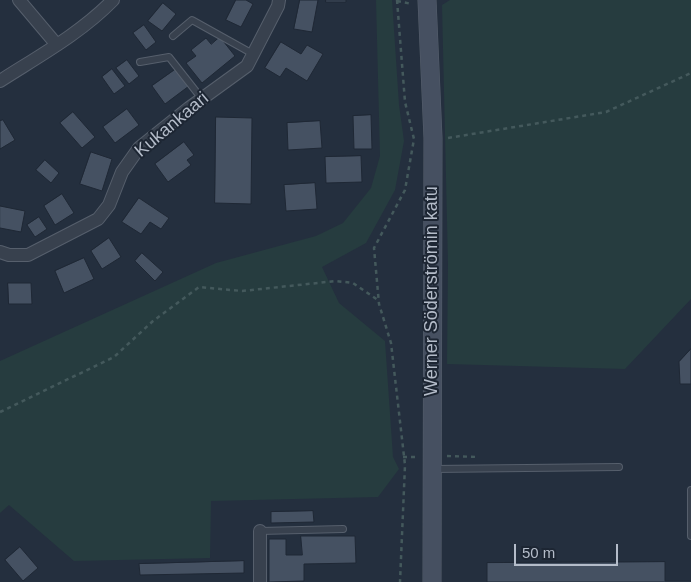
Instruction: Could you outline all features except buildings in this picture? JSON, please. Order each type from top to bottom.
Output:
[{"type":"street","points":[[19,0],[57,45]]},
{"type":"street","points":[[0,81],[57,45],[100,14],[113,0]]},
{"type":"street","name":"Kukankaari","points":[[0,252],[9,255],[28,255],[98,219],[109,204],[122,172],[139,148],[247,66],[278,6],[279,0]]},
{"type":"street","name":"Werner Söderströmin katu","points":[[428,0],[433,138],[432,582]]},
{"type":"street","points":[[260,531],[260,582]]},
{"type":"lane","points":[[174,36],[192,20],[253,54]]},
{"type":"lane","points":[[140,62],[169,57],[202,99]]},
{"type":"lane","points":[[432,469],[619,467]]},
{"type":"lane","points":[[691,490],[691,536]]},
{"type":"lane","points":[[260,531],[343,529]]},
{"type":"path","points":[[397,0],[404,102],[414,139],[405,190],[374,248],[378,300],[391,343],[405,465],[400,582]]},
{"type":"path","points":[[433,138],[492,131],[606,112],[691,73]]},
{"type":"path","points":[[0,412],[114,357],[153,321],[199,287],[242,291],[336,281],[354,283],[378,300]]},
{"type":"green space","points":[[376,0],[392,0],[399,105],[404,141],[395,190],[366,243],[322,267],[339,303],[385,341],[393,457],[399,469],[378,497],[211,501],[210,558],[74,561],[9,505],[0,513],[0,361],[216,263],[316,236],[343,223],[371,188],[380,156]]},
{"type":"green space","points":[[450,0],[691,0],[691,299],[625,369],[447,364],[448,264],[442,5]]}]
